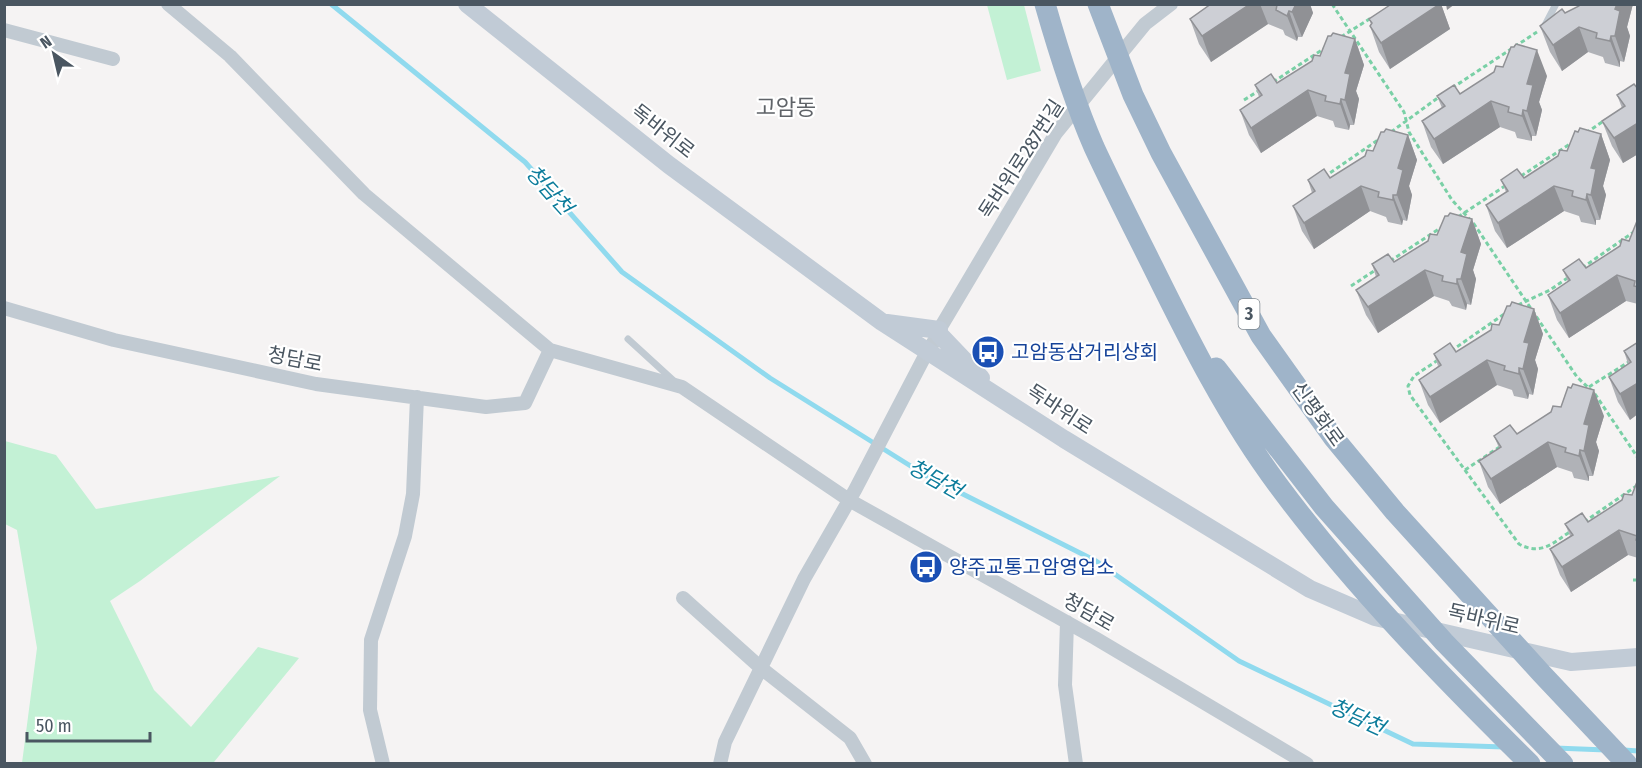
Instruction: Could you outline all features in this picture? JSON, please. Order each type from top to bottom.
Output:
[{"type":"highway","points":[[1045,4],[1062,65],[1094,146],[1220,398],[1278,485],[1363,591],[1530,764]]},
{"type":"highway","name":"신평화로","points":[[1099,9],[1133,95],[1167,164],[1261,336],[1333,437],[1395,512],[1534,666],[1627,764]]},
{"type":"highway","points":[[1179,320],[1324,507],[1443,642],[1563,764]]},
{"type":"main road","name":"독바위로","points":[[467,4],[669,165],[882,322],[1064,439],[1310,589],[1375,617],[1571,662],[1638,657]]},
{"type":"main road","points":[[882,322],[939,332],[999,396]]},
{"type":"street","name":"청담로","points":[[168,4],[230,56],[364,194],[550,350],[681,387],[852,495],[1307,764]]},
{"type":"street","name":"독바위로287번길","points":[[927,352],[1056,133],[1145,24],[1171,4]]},
{"type":"street","points":[[4,30],[113,59]]},
{"type":"street","name":"청담로","points":[[4,308],[137,345],[316,384],[486,407],[525,403],[550,350]]},
{"type":"street","points":[[720,764],[725,742],[804,579],[852,495],[927,352]]},
{"type":"street","points":[[383,764],[370,710],[371,640],[405,536],[413,494],[417,397]]},
{"type":"street","points":[[683,598],[761,668],[850,738],[865,764]]},
{"type":"street","points":[[1067,622],[1065,685],[1076,764]]},
{"type":"lane","points":[[1544,27],[1556,4]]},
{"type":"lane","points":[[628,339],[681,387]]},
{"type":"path","points":[[1332,4],[1404,112],[1409,132],[1452,200],[1474,224],[1577,377],[1595,394],[1638,458]]},
{"type":"path","points":[[1334,42],[1375,15]]},
{"type":"path","points":[[1450,90],[1544,27]]},
{"type":"path","points":[[1272,82],[1326,48]]},
{"type":"path","points":[[1244,100],[1263,88]]},
{"type":"path","points":[[1320,179],[1406,122],[1440,96]]},
{"type":"path","points":[[1585,134],[1611,116]]},
{"type":"path","points":[[1456,218],[1576,140]]},
{"type":"path","points":[[1387,262],[1448,224]]},
{"type":"path","points":[[1579,270],[1638,229]]},
{"type":"path","points":[[1350,286],[1378,268]]},
{"type":"path","points":[[1449,352],[1514,306],[1550,290],[1569,277]]},
{"type":"path","points":[[1579,394],[1638,356]]},
{"type":"path","points":[[1440,358],[1414,376],[1408,386],[1410,395],[1520,544],[1528,549],[1537,550],[1556,540],[1638,485]]},
{"type":"path","points":[[1465,470],[1504,444]]},
{"type":"green space","points":[[987,5],[1024,5],[1041,71],[1007,80]]},
{"type":"green space","points":[[5,441],[56,455],[96,509],[280,476],[110,601],[154,690],[191,727],[258,647],[299,658],[214,762],[216,763],[22,763],[37,648],[17,530],[5,524]]},
{"type":"building","points":[[1211,4],[1250,4],[1202,36],[1190,19]]},
{"type":"building","points":[[1275,4],[1296,4],[1287,16],[1276,10],[1277,5]]},
{"type":"building","points":[[1389,4],[1440,4],[1381,43],[1370,26],[1372,23],[1369,19]]},
{"type":"building","points":[[1580,4],[1617,4],[1615,9],[1620,11],[1615,36],[1611,36],[1610,41],[1596,38],[1597,33],[1579,27],[1553,45],[1540,26],[1562,9],[1565,13]]},
{"type":"building","points":[[1333,33],[1355,39],[1345,73],[1350,74],[1345,100],[1341,99],[1340,104],[1325,101],[1326,96],[1308,90],[1251,128],[1240,110],[1262,95],[1255,85],[1271,74],[1277,83],[1312,61],[1314,55],[1320,56],[1328,36]]},
{"type":"building","points":[[1516,44],[1537,50],[1527,84],[1533,85],[1527,111],[1523,110],[1522,116],[1508,112],[1509,107],[1491,101],[1434,139],[1422,121],[1445,106],[1437,96],[1454,85],[1460,94],[1494,72],[1496,66],[1503,67],[1511,47]]},
{"type":"building","points":[[1634,84],[1638,89],[1638,123],[1614,138],[1602,121],[1625,106],[1617,95]]},
{"type":"building","points":[[1580,128],[1601,134],[1591,168],[1596,169],[1591,195],[1587,194],[1586,200],[1572,196],[1573,191],[1554,186],[1498,223],[1486,205],[1508,191],[1501,180],[1517,169],[1524,178],[1558,156],[1560,150],[1567,151],[1575,131],[1578,132]]},
{"type":"building","points":[[1386,129],[1408,135],[1398,168],[1403,170],[1397,195],[1393,195],[1393,200],[1378,197],[1379,192],[1361,186],[1304,223],[1293,206],[1315,191],[1308,180],[1324,169],[1330,178],[1365,156],[1367,150],[1373,151],[1381,132]]},
{"type":"building","points":[[1450,213],[1472,219],[1461,252],[1467,254],[1461,279],[1457,279],[1457,284],[1442,281],[1443,276],[1425,270],[1368,307],[1356,290],[1379,275],[1372,264],[1388,254],[1394,262],[1428,241],[1430,234],[1437,235],[1445,216]]},
{"type":"building","points":[[1637,221],[1638,287],[1634,286],[1635,281],[1617,275],[1560,313],[1548,295],[1570,280],[1563,270],[1579,259],[1586,268],[1620,246],[1622,239],[1629,241]]},
{"type":"building","points":[[1512,302],[1534,309],[1524,342],[1529,343],[1523,369],[1519,368],[1519,374],[1504,370],[1505,366],[1487,360],[1430,397],[1419,380],[1441,365],[1434,354],[1450,343],[1456,352],[1491,330],[1492,324],[1499,325],[1507,306],[1510,306]]},
{"type":"building","points":[[1638,342],[1638,383],[1620,394],[1609,377],[1631,362],[1624,351]]},
{"type":"building","points":[[1573,384],[1594,390],[1584,424],[1589,425],[1584,451],[1580,450],[1579,456],[1565,452],[1566,448],[1548,442],[1491,479],[1479,461],[1501,447],[1494,436],[1510,425],[1517,434],[1551,412],[1553,406],[1561,407],[1568,387],[1571,388]]},
{"type":"building","points":[[1638,479],[1638,541],[1637,536],[1619,530],[1562,567],[1550,549],[1573,535],[1565,524],[1582,513],[1588,522],[1622,500],[1624,494],[1632,495]]},
{"type":"waterway","name":"청담천","points":[[331,4],[525,162],[622,272],[770,378],[925,475],[1096,561],[1239,661],[1413,744],[1504,747]]},
{"type":"waterway","name":"청담천","points":[[1555,748],[1606,750]]},
{"type":"waterway","name":"청담천","points":[[1624,750],[1638,751]]},
{"type":"place","name":"고암동삼거리상회","points":[[988,352]]},
{"type":"place","name":"양주교통고암영업소","points":[[926,567]]},
{"type":"district","name":"고암동","points":[[786,107]]}]
